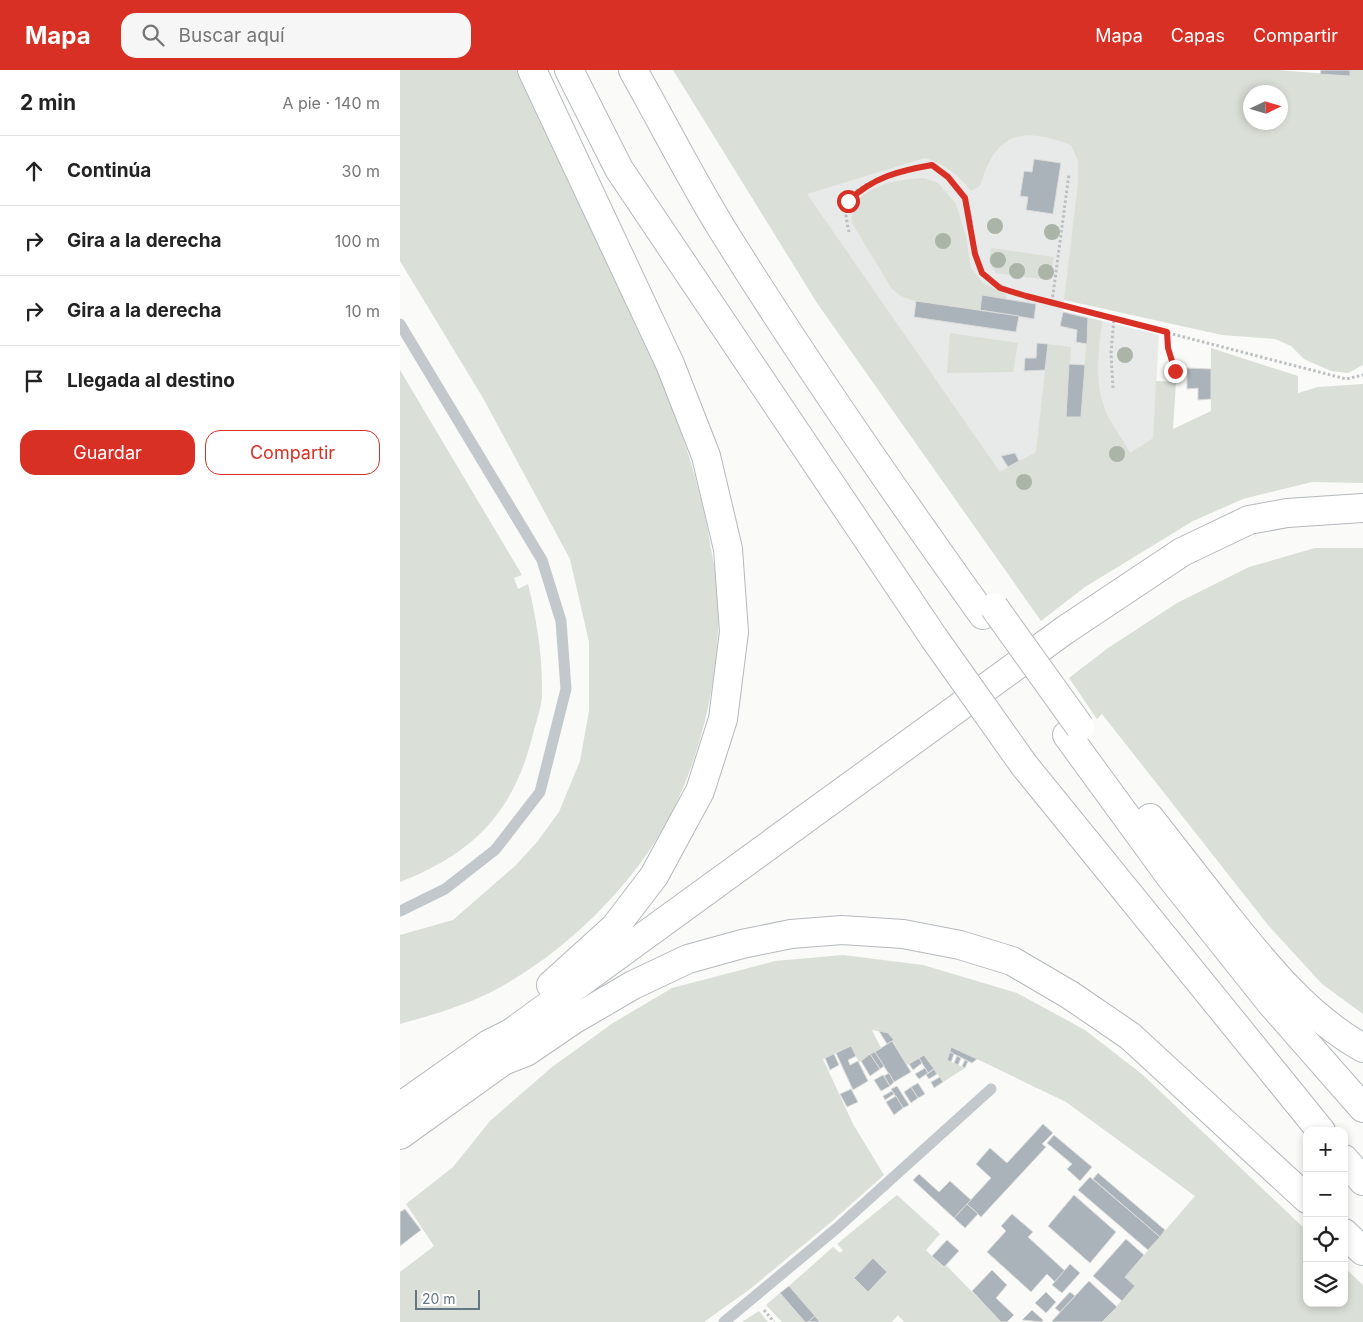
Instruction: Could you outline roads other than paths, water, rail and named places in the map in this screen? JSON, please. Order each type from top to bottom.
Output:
[{"type":"highway","points":[[496,1053],[505,1022],[559,978],[615,927],[654,876],[700,791],[723,719],[734,632],[728,549],[706,456],[670,364],[532,70]]},
{"type":"highway","points":[[569,70],[619,169],[934,638],[1024,765],[1318,1127]]},
{"type":"highway","points":[[633,70],[721,227],[862,446],[988,611],[1073,731],[1172,879],[1258,987],[1363,1108]]},
{"type":"highway","points":[[400,1135],[496,1053],[526,1023],[1065,630],[1182,552],[1249,520],[1287,513],[1363,508]]},
{"type":"highway","points":[[400,1107],[519,1042],[1085,633],[1191,562],[1252,536],[1290,524],[1363,522]]},
{"type":"highway","points":[[1073,731],[1259,956],[1311,1012],[1343,1037],[1363,1048]]},
{"type":"highway","points":[[496,1053],[526,1052],[573,1020],[633,985],[688,959],[742,944],[791,934],[842,930],[903,934],[960,945],[1012,962],[1070,995],[1130,1036],[1303,1195]]},
{"type":"highway","points":[[1348,1164],[1363,1181]]},
{"type":"highway","points":[[1348,1237],[1363,1251]]},
{"type":"lane","points":[[400,324],[542,560],[561,621],[566,689],[540,792],[495,850],[445,889],[400,911]]},
{"type":"lane","points":[[724,1322],[837,1228],[991,1089]]}]
